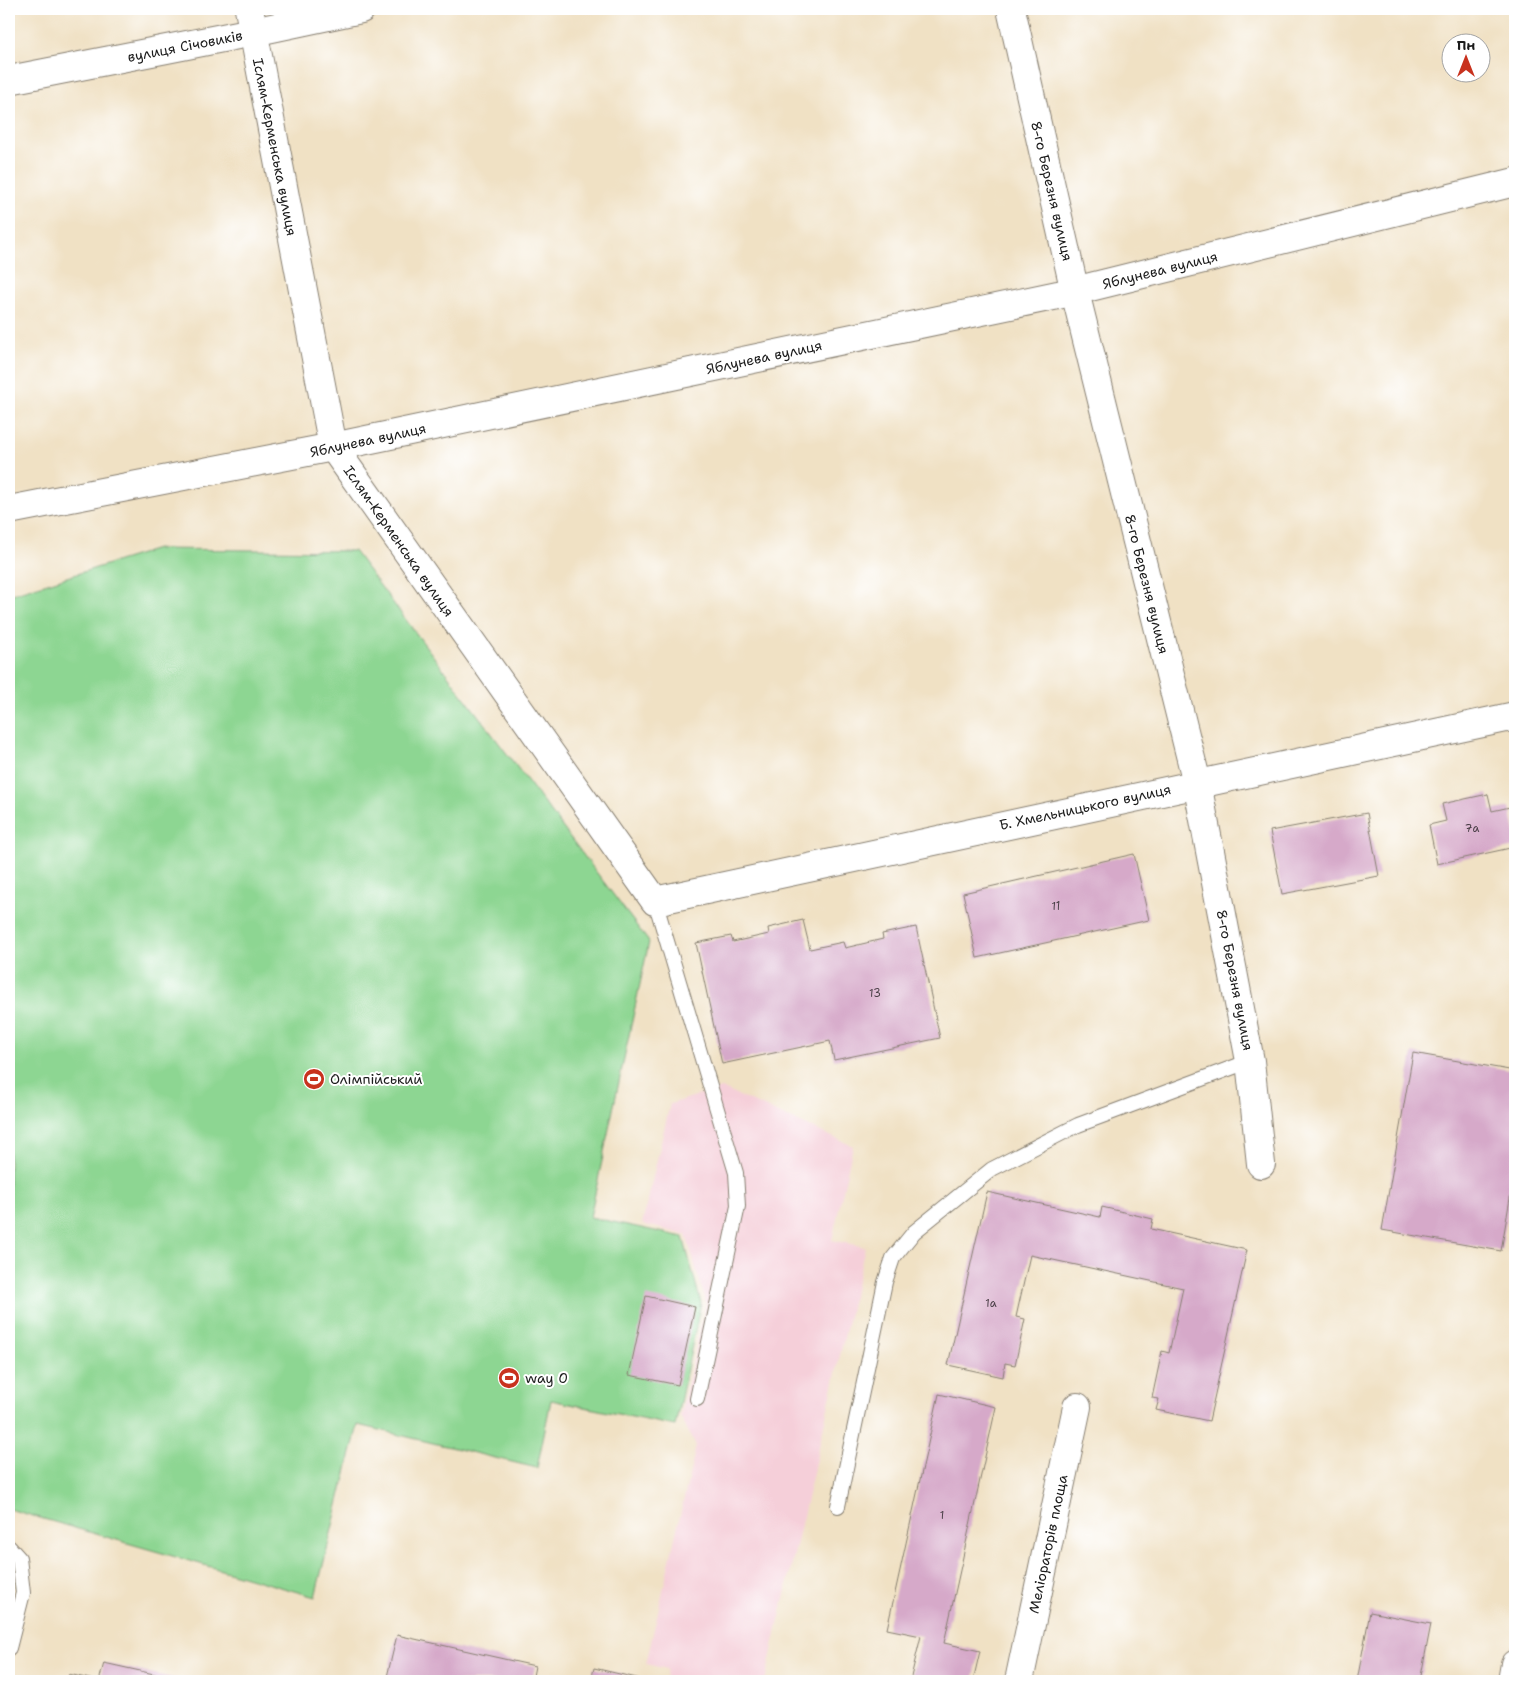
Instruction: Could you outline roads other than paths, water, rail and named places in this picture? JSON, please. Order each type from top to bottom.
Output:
[{"type":"street","name":"вулиця Січовиків","points":[[9,80],[251,21],[361,9]]},
{"type":"street","name":"8-го Березня вулиця","points":[[1011,9],[1074,292],[1197,783],[1250,1061],[1261,1164]]},
{"type":"street","name":"Іслям-Керменська вулиця","points":[[251,21],[333,448],[655,901]]},
{"type":"street","name":"Яблунева вулиця","points":[[9,510],[333,448],[1074,292],[1515,182]]},
{"type":"street","name":"Б. Хмельницького вулиця","points":[[655,901],[1515,716]]},
{"type":"street","name":"Меліораторів площа","points":[[1019,1681],[1077,1407]]},
{"type":"street","points":[[1512,1681],[1515,1664]]},
{"type":"lane","points":[[655,901],[736,1173],[738,1206],[697,1399]]},
{"type":"lane","points":[[838,1506],[885,1282],[893,1258],[914,1232],[992,1169],[1078,1125],[1250,1061]]},
{"type":"lane","points":[[9,1547],[19,1558],[23,1593],[9,1648]]},
{"type":"place","name":"Олімпійський","points":[[314,1079]]},
{"type":"place","name":"way 0","points":[[509,1378]]}]
